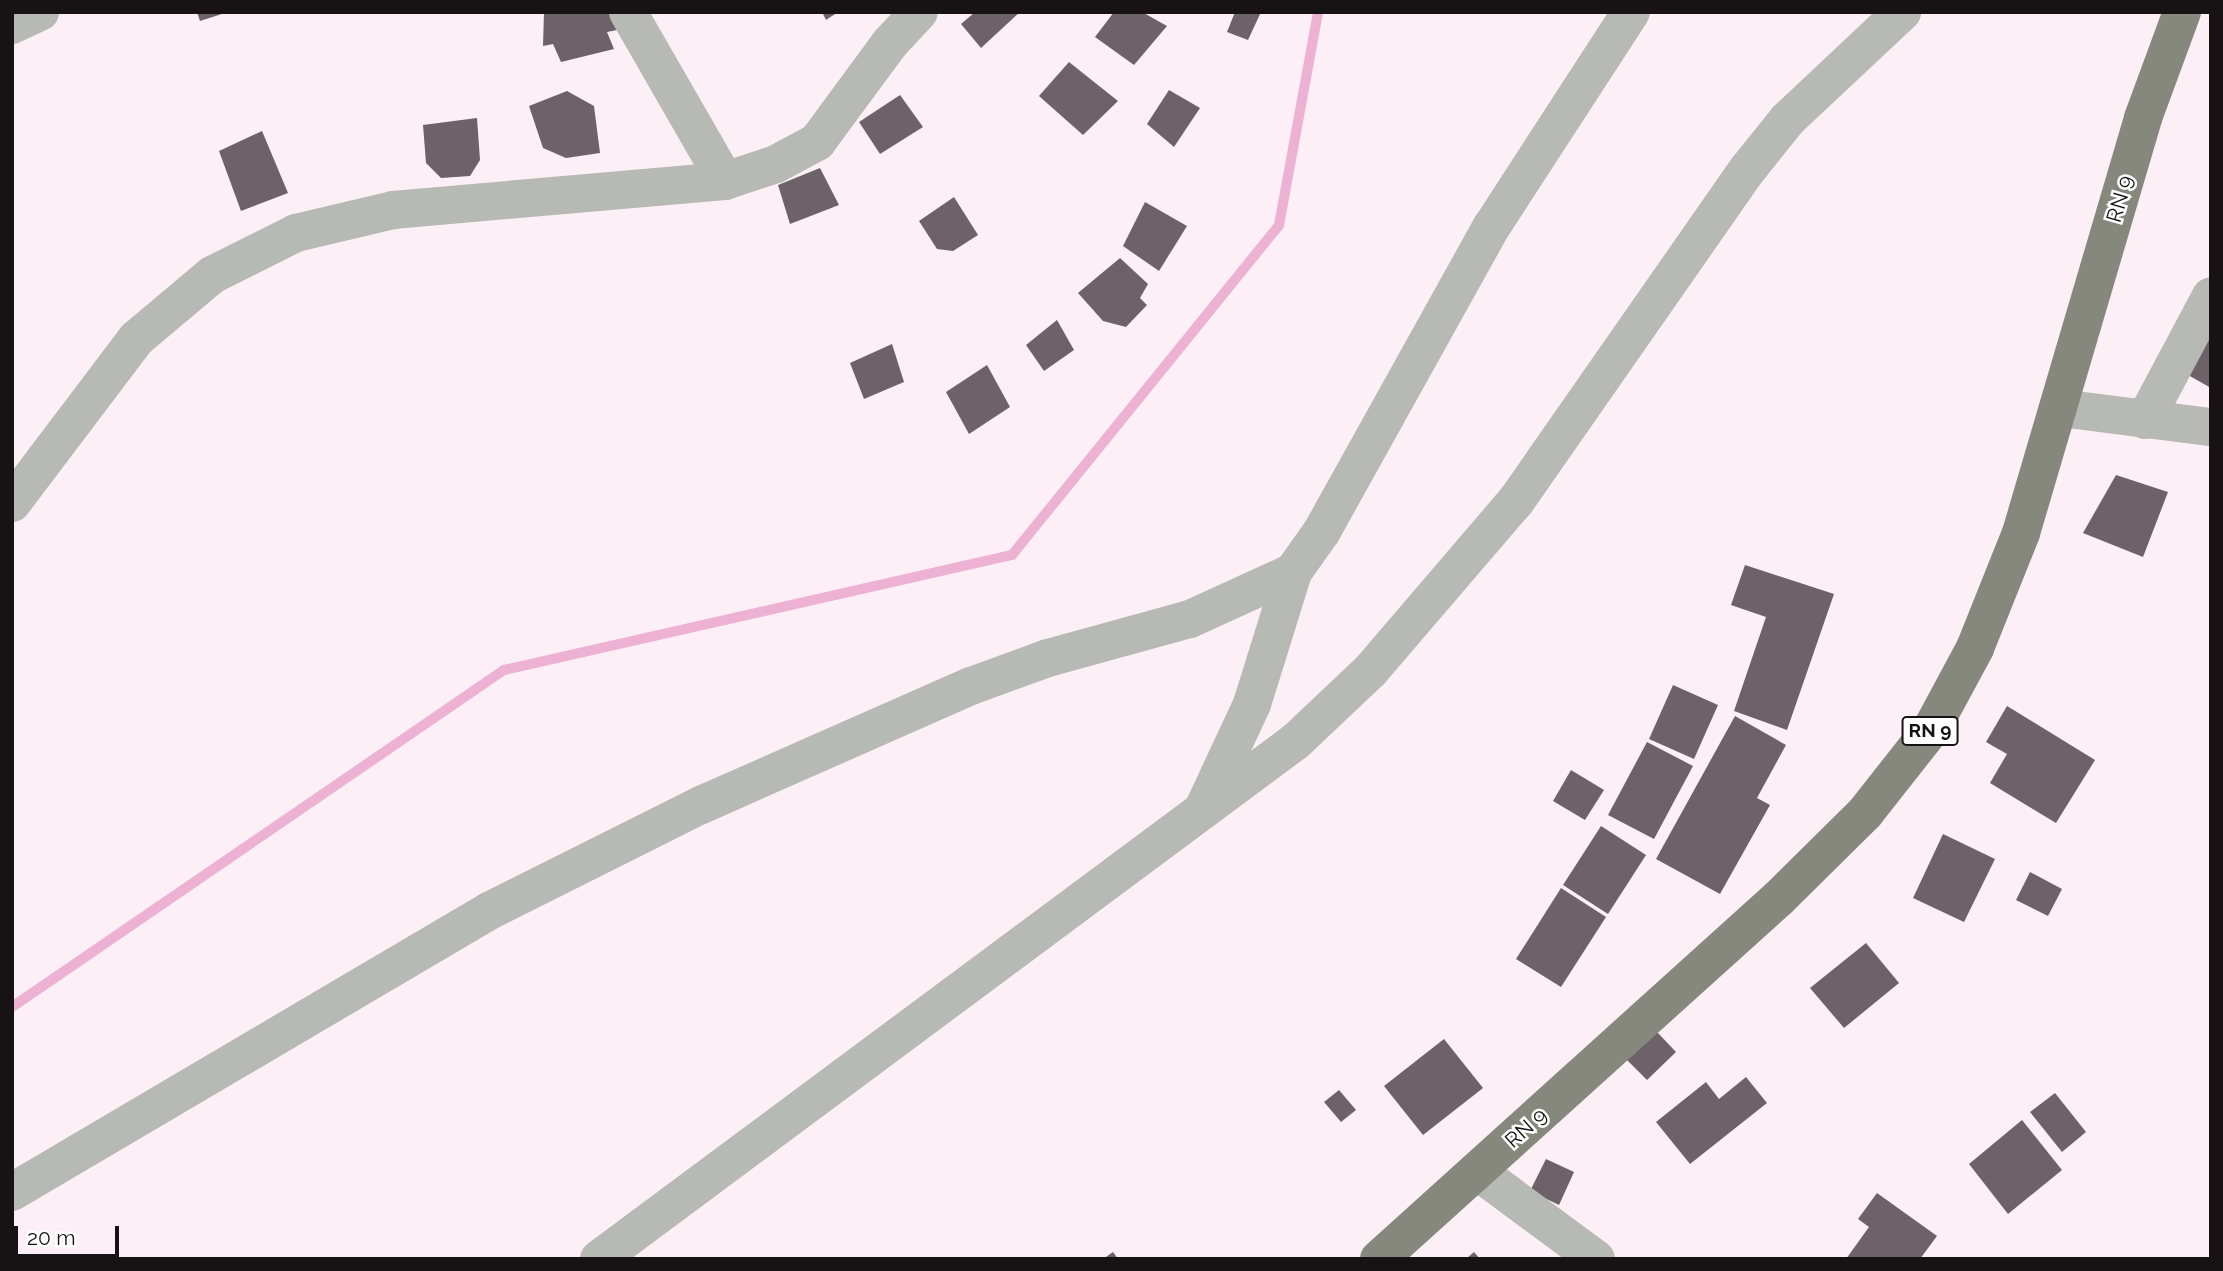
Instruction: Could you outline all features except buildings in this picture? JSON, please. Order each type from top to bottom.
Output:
[{"type":"main road","name":"RN 9","points":[[1379,1259],[1779,898],[1865,813],[1932,728],[1975,648],[2021,533],[2060,408],[2143,118],[2182,12]]},
{"type":"street","points":[[12,25],[40,12]]},
{"type":"street","points":[[628,12],[725,181]]},
{"type":"street","points":[[12,503],[136,339],[212,275],[296,233],[393,211],[725,181],[776,164],[817,142],[890,43],[919,12]]},
{"type":"street","points":[[1202,812],[1252,704],[1293,572],[1322,531],[1492,226],[1631,12]]},
{"type":"street","points":[[599,1259],[1296,741],[1371,670],[1446,587],[1516,501],[1747,170],[1815,93],[1902,12]]},
{"type":"street","points":[[2145,420],[2211,296]]},
{"type":"street","points":[[2060,408],[2211,428]]},
{"type":"street","points":[[12,1192],[489,911],[701,805],[971,686],[1048,658],[1190,619],[1293,572]]},
{"type":"street","points":[[1478,1171],[1596,1259]]},
{"type":"waterway","points":[[12,1007],[504,670],[1012,555],[1279,225],[1318,12]]}]
